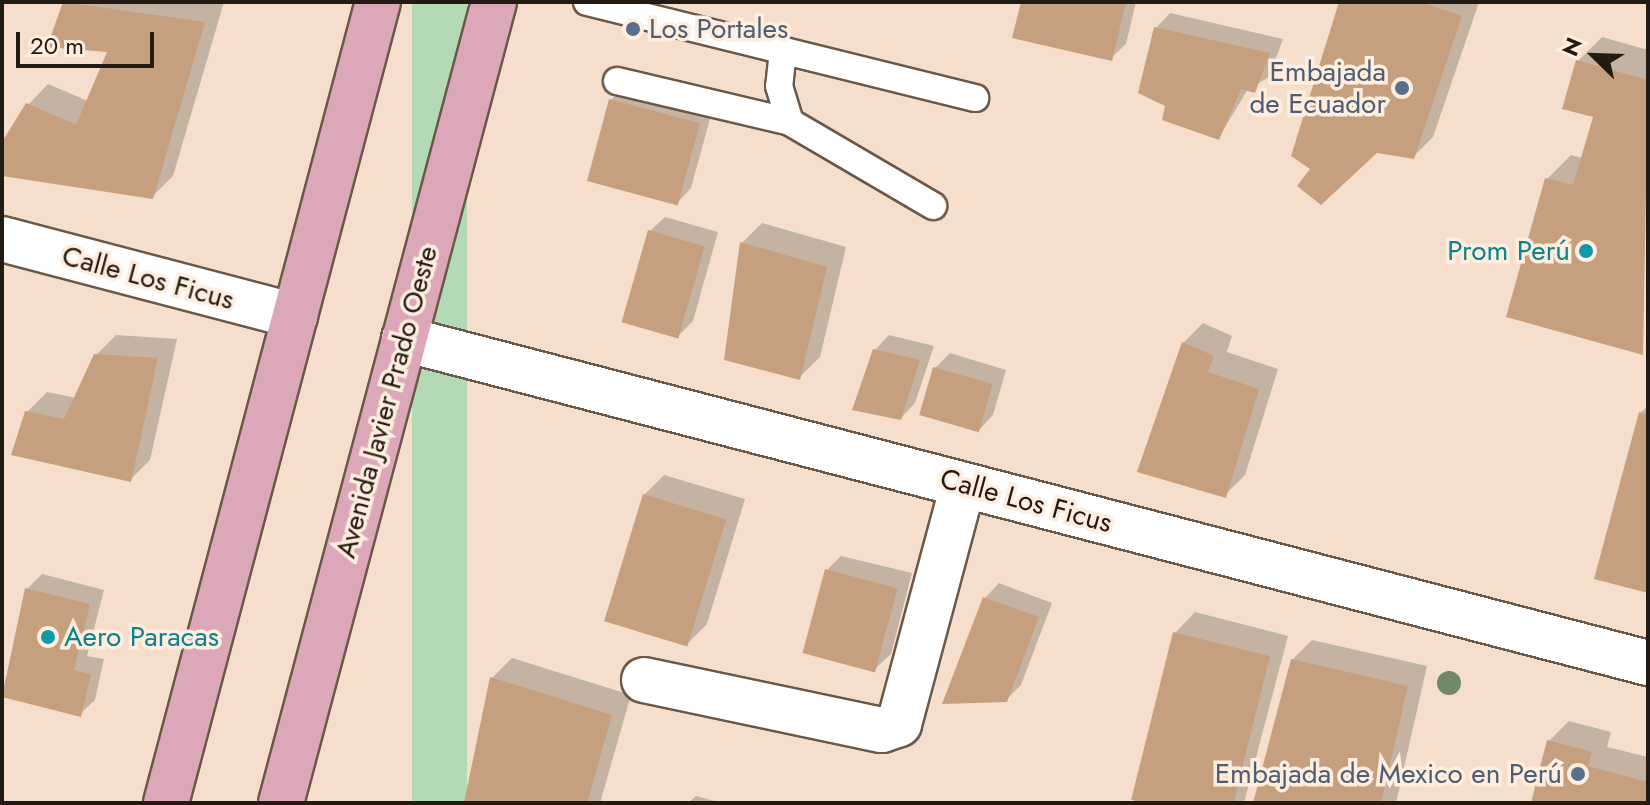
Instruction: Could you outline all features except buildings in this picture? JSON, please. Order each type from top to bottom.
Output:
[{"type":"main road","points":[[166,803],[378,2]]},
{"type":"main road","name":"Avenida Javier Prado Oeste","points":[[281,803],[494,2]]},
{"type":"street","name":"Calle Los Ficus","points":[[2,239],[295,316]]},
{"type":"street","name":"Calle Los Ficus","points":[[404,339],[1648,663]]},
{"type":"street","points":[[644,680],[882,730],[899,724],[963,485]]},
{"type":"lane","points":[[587,2],[975,98]]},
{"type":"lane","points":[[783,50],[779,86],[790,122]]},
{"type":"lane","points":[[617,81],[790,122],[933,206]]},
{"type":"green space","points":[[412,2],[467,2],[467,803],[412,803]]},
{"type":"place","name":"Los Portales","points":[[633,29]]},
{"type":"place","name":"Embajada de Ecuador","points":[[1402,88]]},
{"type":"place","name":"Prom Perú","points":[[1586,251]]},
{"type":"place","name":"Aero Paracas","points":[[48,637]]},
{"type":"place","name":"Embajada de Mexico en Perú","points":[[1578,774]]}]
